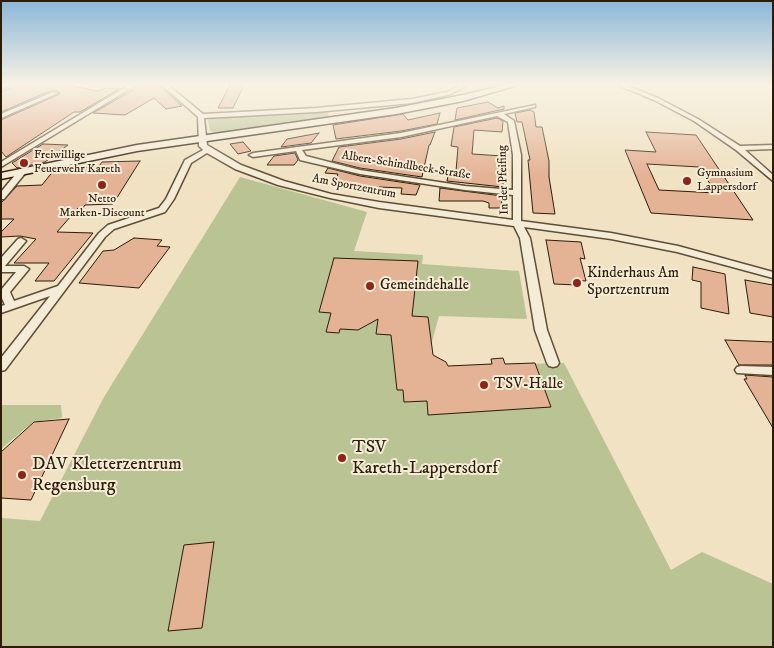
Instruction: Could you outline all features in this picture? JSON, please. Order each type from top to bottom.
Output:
[{"type":"street","points":[[1,165],[82,115]]},
{"type":"street","points":[[1,367],[102,235],[111,227],[162,210],[170,199],[188,162],[207,150],[203,146],[201,116],[216,115]]},
{"type":"street","points":[[1,176],[89,157],[203,138],[372,115]]},
{"type":"street","points":[[254,155],[392,136],[493,115]]},
{"type":"street","name":"In der Pfeifing","points":[[501,115],[511,121],[517,155],[517,222]]},
{"type":"street","points":[[687,115],[738,148],[773,179]]},
{"type":"street","points":[[738,148],[773,147]]},
{"type":"street","name":"Albert-Schindlbeck-Straße","points":[[298,149],[302,158],[360,172],[464,188],[516,192]]},
{"type":"street","name":"Am Sportzentrum","points":[[207,150],[238,167],[259,175],[330,196],[406,209],[517,222],[611,236],[678,249],[773,275]]},
{"type":"street","points":[[1,196],[23,171]]},
{"type":"street","points":[[517,222],[525,238],[541,330],[553,363]]},
{"type":"street","points":[[1,264],[21,241]]},
{"type":"street","points":[[1,269],[24,269],[5,292],[6,308],[61,288]]},
{"type":"street","points":[[741,370],[773,371]]},
{"type":"green space","points":[[329,115],[330,118],[217,133],[210,131],[208,120],[214,117]]},
{"type":"green space","name":"TSV Kareth-Lappersdorf","points":[[240,177],[367,212],[354,251],[423,255],[422,264],[519,271],[527,319],[439,316],[425,367],[564,363],[671,570],[702,552],[773,584],[773,647],[1,647],[1,518],[40,521],[104,397]]},
{"type":"green space","points":[[1,405],[61,405],[62,418],[33,422],[1,449]]},
{"type":"building","points":[[12,115],[69,115],[6,157],[1,151],[1,120]]},
{"type":"building","points":[[395,115],[404,115],[408,120],[439,115],[437,124],[401,131],[336,139],[333,125]]},
{"type":"building","points":[[456,115],[476,115],[455,120]]},
{"type":"building","points":[[515,115],[534,115],[536,127],[542,127],[549,161],[549,177],[555,214],[533,213],[528,160],[530,160],[522,122],[517,122]]},
{"type":"building","points":[[497,118],[503,121],[502,132],[474,130],[472,154],[503,156],[503,187],[447,181],[449,171],[456,171],[458,147],[451,146],[454,127]]},
{"type":"building","points":[[435,132],[429,145],[422,177],[360,168],[332,161],[339,147],[401,139]]},
{"type":"building","name":"Gymnasium Lappersdorf","points":[[646,132],[696,135],[753,220],[651,213],[625,150],[656,152]],"holes":[[[647,164],[699,167],[716,193],[659,190]]]},
{"type":"building","points":[[319,133],[311,143],[281,147],[287,139]]},
{"type":"building","points":[[243,142],[251,151],[238,154],[230,144]]},
{"type":"building","points":[[43,144],[68,145],[45,162],[17,168],[12,163]]},
{"type":"building","points":[[295,153],[298,160],[294,165],[267,165],[274,156]]},
{"type":"building","points":[[140,161],[113,204],[85,205],[83,208],[78,208],[57,232],[93,233],[54,281],[35,281],[49,263],[14,263],[36,239],[20,236],[1,237],[1,232],[14,219],[1,219],[1,203],[17,186],[42,185],[54,170],[99,166],[102,162]]},
{"type":"building","points":[[328,168],[360,176],[420,185],[416,195],[401,194],[402,188],[379,187],[378,190],[365,190],[366,186],[334,184],[338,174],[325,173]]},
{"type":"building","points":[[440,188],[502,196],[501,208],[489,208],[489,203],[483,201],[439,201]]},
{"type":"building","points":[[134,238],[162,240],[157,246],[170,247],[139,288],[79,283],[103,251],[114,250]]},
{"type":"building","points":[[546,240],[581,242],[585,259],[580,258],[586,281],[575,280],[577,285],[554,284]]},
{"type":"building","points":[[334,258],[418,261],[412,316],[428,317],[433,355],[446,362],[448,366],[492,364],[491,359],[503,358],[505,364],[535,363],[551,407],[428,415],[427,401],[404,402],[403,390],[397,390],[391,335],[376,334],[378,319],[358,330],[340,329],[339,333],[326,332],[331,313],[319,312]]},
{"type":"building","points":[[693,267],[725,274],[729,314],[701,308],[701,282],[692,280]]},
{"type":"building","points":[[745,280],[773,285],[773,317],[750,313]]},
{"type":"building","points":[[725,340],[773,342],[773,365],[739,365]]},
{"type":"building","points":[[745,375],[773,377],[773,428],[744,379],[747,379]]},
{"type":"building","name":"DAV Kletterzentrum Regensburg","points":[[69,419],[31,500],[1,498],[1,452],[34,422]]},
{"type":"building","points":[[214,542],[202,628],[168,631],[184,545]]},
{"type":"place","name":"Freiwillige Feuerwehr Kareth","points":[[24,163]]},
{"type":"place","name":"Gymnasium Lappersdorf","points":[[687,181]]},
{"type":"place","name":"Netto Marken-Discount","points":[[102,185]]},
{"type":"place","name":"Kinderhaus Am Sportzentrum","points":[[577,283]]},
{"type":"place","name":"Gemeindehalle","points":[[370,286]]},
{"type":"place","name":"TSV-Halle","points":[[484,385]]},
{"type":"place","name":"TSV Kareth-Lappersdorf","points":[[342,458]]},
{"type":"place","name":"DAV Kletterzentrum Regensburg","points":[[22,475]]}]
